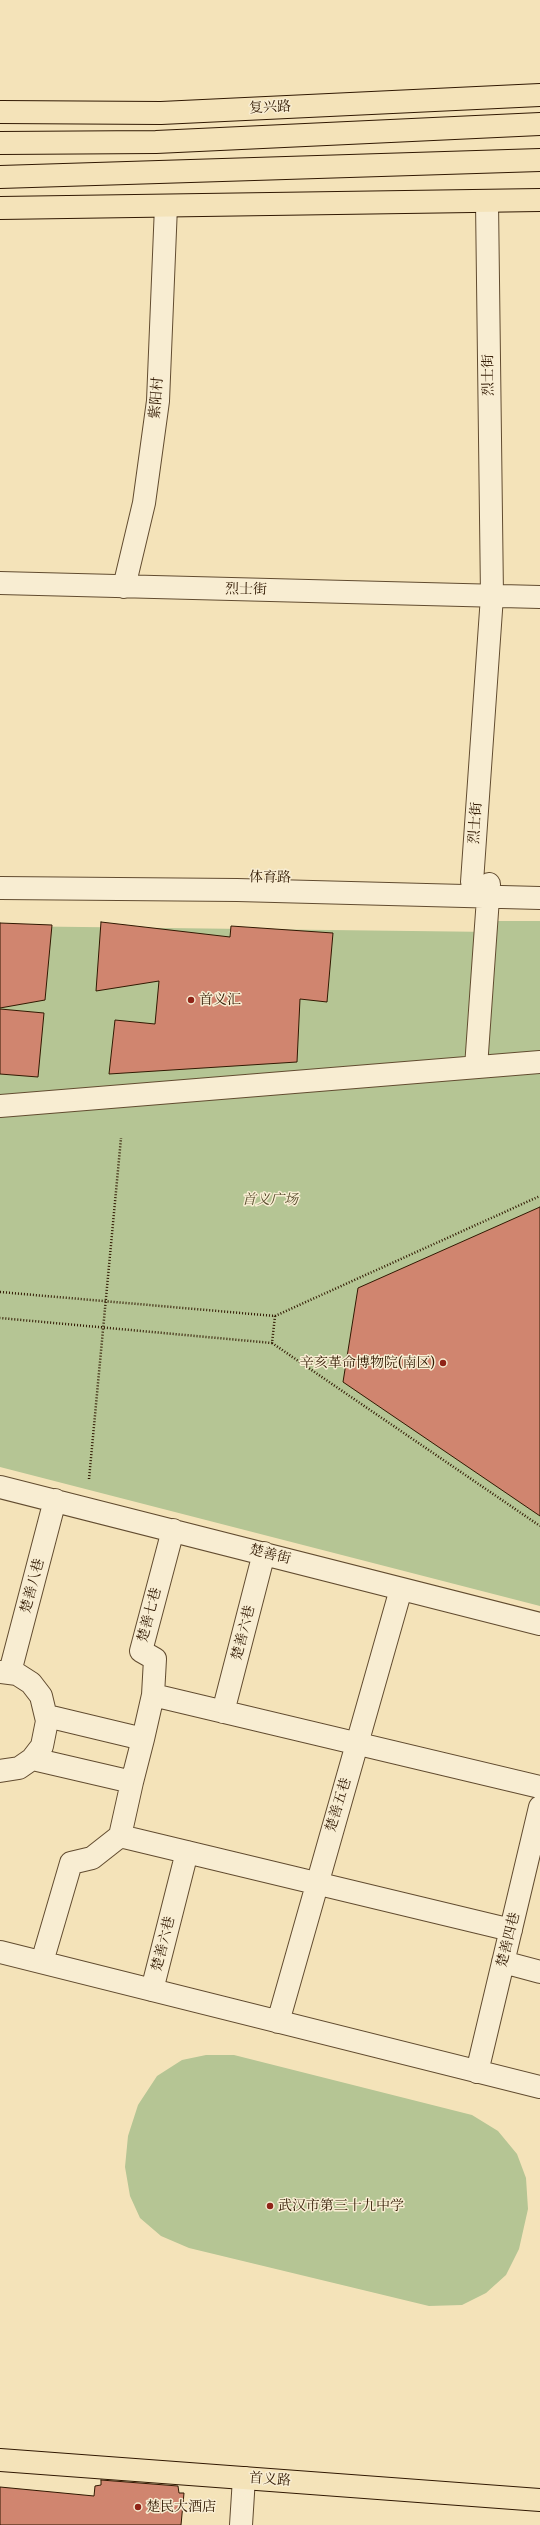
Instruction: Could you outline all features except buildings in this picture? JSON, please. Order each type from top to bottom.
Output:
[{"type":"main road","name":"复兴路","points":[[0,112],[161,113],[540,95]]},
{"type":"main road","points":[[0,143],[156,142],[540,124]]},
{"type":"main road","points":[[0,177],[540,160]]},
{"type":"main road","points":[[0,208],[487,202],[540,200]]},
{"type":"main road","name":"首义路","points":[[0,2460],[540,2500]]},
{"type":"street","name":"烈士街","points":[[476,1067],[492,596],[487,202]]},
{"type":"street","name":"紫阳村","points":[[124,587],[144,503],[158,401],[166,206]]},
{"type":"street","name":"烈士街","points":[[0,584],[540,597]]},
{"type":"street","name":"体育路","points":[[0,873],[483,887],[540,883]]},
{"type":"street","points":[[0,888],[237,890],[483,887],[540,898]]},
{"type":"street","points":[[0,1106],[540,1062]]},
{"type":"street","name":"楚善街","points":[[0,1487],[540,1624]]},
{"type":"street","name":"楚善八巷","points":[[5,1672],[55,1500]]},
{"type":"street","name":"楚善七巷","points":[[153,1694],[155,1659],[141,1651],[173,1530]]},
{"type":"street","name":"楚善六巷","points":[[223,1712],[264,1554]]},
{"type":"street","name":"楚善五巷","points":[[278,2022],[316,1883],[358,1744],[401,1588]]},
{"type":"street","points":[[0,1771],[19,1768],[33,1758],[45,1738],[47,1716],[44,1704],[36,1689],[24,1678],[5,1672]]},
{"type":"street","points":[[42,1962],[71,1863],[92,1858],[120,1836],[153,1694],[540,1787]]},
{"type":"street","points":[[47,1716],[143,1739]]},
{"type":"street","points":[[33,1758],[132,1782]]},
{"type":"street","name":"楚善四巷","points":[[477,2072],[540,1808]]},
{"type":"street","points":[[120,1836],[511,1930]]},
{"type":"street","name":"楚善六巷","points":[[152,1990],[187,1852]]},
{"type":"street","points":[[0,1952],[540,2088]]},
{"type":"street","points":[[503,1962],[540,1972]]},
{"type":"street","points":[[241,2525],[244,2478]]},
{"type":"path","points":[[89,1479],[121,1138]]},
{"type":"path","points":[[0,1292],[275,1316],[540,1196]]},
{"type":"path","points":[[272,1343],[275,1316]]},
{"type":"path","points":[[0,1318],[272,1343],[540,1526]]},
{"type":"green space","name":"首义广场","points":[[495,921],[540,921],[540,1606],[0,1467],[0,926],[494,932]]},
{"type":"green space","points":[[206,2055],[234,2055],[472,2115],[498,2131],[517,2154],[526,2178],[528,2209],[519,2249],[506,2275],[486,2293],[462,2305],[429,2306],[189,2248],[161,2236],[140,2218],[130,2196],[125,2167],[128,2136],[138,2105],[157,2076],[182,2060]]},
{"type":"place","name":"首义汇","points":[[191,1000]]},
{"type":"place","name":"辛亥革命博物院(南区)","points":[[443,1363]]},
{"type":"place","name":"武汉市第三十九中学","points":[[270,2206]]},
{"type":"place","name":"楚民大酒店","points":[[138,2507]]}]
